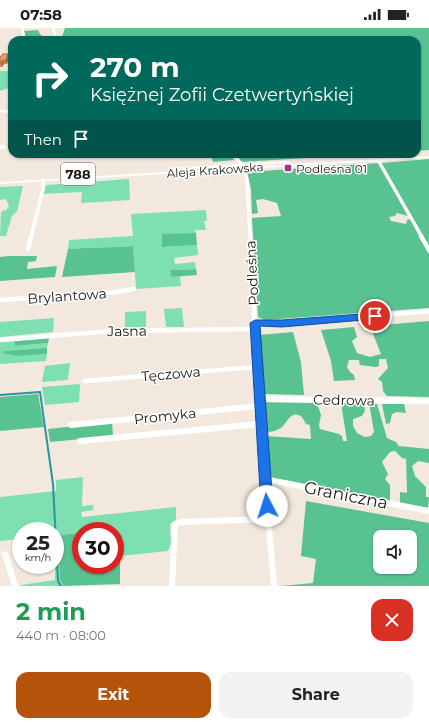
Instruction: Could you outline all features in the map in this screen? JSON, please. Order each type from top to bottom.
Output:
[{"type":"main road","name":"Aleja Krakowska","points":[[0,183],[371,158]]},
{"type":"main road","name":"Aleja Krakowska","points":[[0,179],[412,158]]},
{"type":"street","points":[[53,28],[54,34]]},
{"type":"street","name":"Podleśna","points":[[236,158],[242,167],[248,194],[258,399],[274,586]]},
{"type":"street","points":[[378,160],[429,250]]},
{"type":"street","points":[[28,249],[43,189],[43,180]]},
{"type":"street","name":"Brylantowa","points":[[0,300],[116,292],[134,289]]},
{"type":"street","points":[[255,323],[282,324],[429,311]]},
{"type":"street","name":"Jasna","points":[[0,340],[111,331],[255,329]]},
{"type":"street","name":"Tęczowa","points":[[84,381],[257,367]]},
{"type":"street","name":"Cedrowa","points":[[258,399],[429,401]]},
{"type":"street","name":"Promyka","points":[[71,425],[259,406]]},
{"type":"street","points":[[80,441],[260,424]]},
{"type":"street","name":"Graniczna","points":[[264,479],[429,511]]},
{"type":"street","points":[[172,586],[175,524],[181,522],[268,519]]},
{"type":"street","points":[[5,554],[15,586]]},
{"type":"green space","points":[[65,28],[429,28],[429,150],[421,151],[421,36],[62,36]]},
{"type":"green space","points":[[38,30],[42,36],[25,36],[24,31]]},
{"type":"green space","points":[[0,71],[8,71],[8,88],[0,91]]},
{"type":"green space","points":[[212,158],[233,158],[234,160],[213,162]]},
{"type":"green space","points":[[238,158],[307,158],[244,162],[240,161]]},
{"type":"green space","points":[[429,159],[429,247],[381,163]]},
{"type":"green space","points":[[379,163],[408,216],[397,213],[395,216],[389,217],[391,221],[406,224],[407,220],[410,219],[429,254],[429,308],[265,320],[258,317],[252,218],[281,216],[277,203],[263,199],[256,200],[258,213],[252,214],[251,189],[247,172]]},
{"type":"green space","points":[[129,179],[130,200],[81,203],[82,192],[43,194],[46,185]]},
{"type":"green space","points":[[23,186],[17,211],[12,216],[6,236],[0,236],[1,212],[9,206],[6,199],[0,200],[0,187]]},
{"type":"green space","points":[[206,210],[207,221],[204,221],[206,230],[195,230],[196,233],[162,235],[163,247],[197,245],[198,255],[174,258],[175,264],[195,262],[196,269],[170,270],[171,277],[180,276],[181,286],[136,289],[133,246],[68,249],[69,240],[133,236],[131,214]]},
{"type":"green space","points":[[196,233],[197,245],[162,247],[162,234]]},
{"type":"green space","points":[[133,246],[135,272],[62,277],[68,249]]},
{"type":"green space","points":[[37,256],[36,261],[28,262],[27,269],[57,266],[55,277],[0,281],[0,257]]},
{"type":"green space","points":[[196,269],[197,275],[171,277],[170,270]]},
{"type":"green space","points":[[182,308],[184,327],[166,327],[164,309]]},
{"type":"green space","points":[[146,311],[146,327],[125,327],[125,312]]},
{"type":"green space","points":[[54,318],[53,332],[0,337],[0,322]]},
{"type":"green space","points":[[429,321],[429,397],[387,396],[383,391],[382,382],[378,379],[388,368],[386,359],[379,359],[379,366],[376,367],[360,365],[359,360],[349,360],[347,367],[354,375],[355,380],[334,381],[331,361],[321,330],[354,327],[357,337],[352,341],[357,353],[370,357],[381,354],[370,326]]},
{"type":"green space","points":[[293,332],[301,362],[304,395],[263,394],[259,335]]},
{"type":"green space","points":[[49,338],[48,343],[15,346],[15,341]]},
{"type":"green space","points":[[15,341],[15,346],[48,343],[47,348],[4,351],[18,356],[47,354],[46,361],[0,364],[0,342]]},
{"type":"green space","points":[[47,348],[47,354],[18,356],[3,353],[4,351]]},
{"type":"green space","points":[[70,363],[68,380],[42,382],[45,366]]},
{"type":"green space","points":[[80,384],[79,402],[45,405],[42,387]]},
{"type":"green space","points":[[38,394],[44,427],[0,431],[0,397]]},
{"type":"green space","points":[[263,402],[317,403],[321,415],[319,425],[320,429],[339,434],[342,436],[343,441],[347,441],[341,403],[364,403],[365,411],[362,416],[353,419],[353,426],[357,433],[365,437],[371,436],[374,432],[369,403],[377,404],[387,438],[396,442],[399,446],[429,449],[429,463],[418,461],[412,466],[415,476],[426,487],[426,497],[429,497],[428,508],[400,503],[400,492],[407,493],[406,459],[402,458],[395,451],[390,452],[382,462],[388,474],[385,479],[390,485],[390,502],[268,477],[265,436],[311,439],[310,425],[306,424],[302,417],[298,415],[293,415],[279,429],[265,432]]},
{"type":"green space","points":[[382,404],[404,404],[406,413],[397,412],[392,414],[390,423],[386,424]]},
{"type":"green space","points":[[112,422],[113,436],[50,442],[48,429]]},
{"type":"green space","points":[[83,477],[82,506],[94,505],[93,510],[81,512],[82,517],[176,507],[176,520],[170,524],[171,544],[168,551],[124,556],[124,522],[72,522],[72,534],[64,535],[64,522],[12,522],[12,540],[0,541],[0,497],[56,491],[56,480]]},
{"type":"green space","points":[[306,501],[429,523],[429,586],[281,586],[313,583],[316,559],[301,556]]},
{"type":"green space","points":[[64,534],[72,534],[72,574],[120,574],[120,584],[64,586],[60,580],[60,574],[64,574]]},
{"type":"green space","points":[[55,574],[60,574],[60,580],[64,586],[21,585],[55,580]]},
{"type":"building","points":[[3,54],[8,54],[6,60],[3,60],[0,63],[0,57]]},
{"type":"waterway","points":[[0,395],[40,392],[53,484],[58,581],[61,586]]},
{"type":"place","name":"Podleśna 01","points":[[288,168]]},
{"type":"route","points":[[267,506],[258,399],[255,323],[282,324],[375,316]]}]
